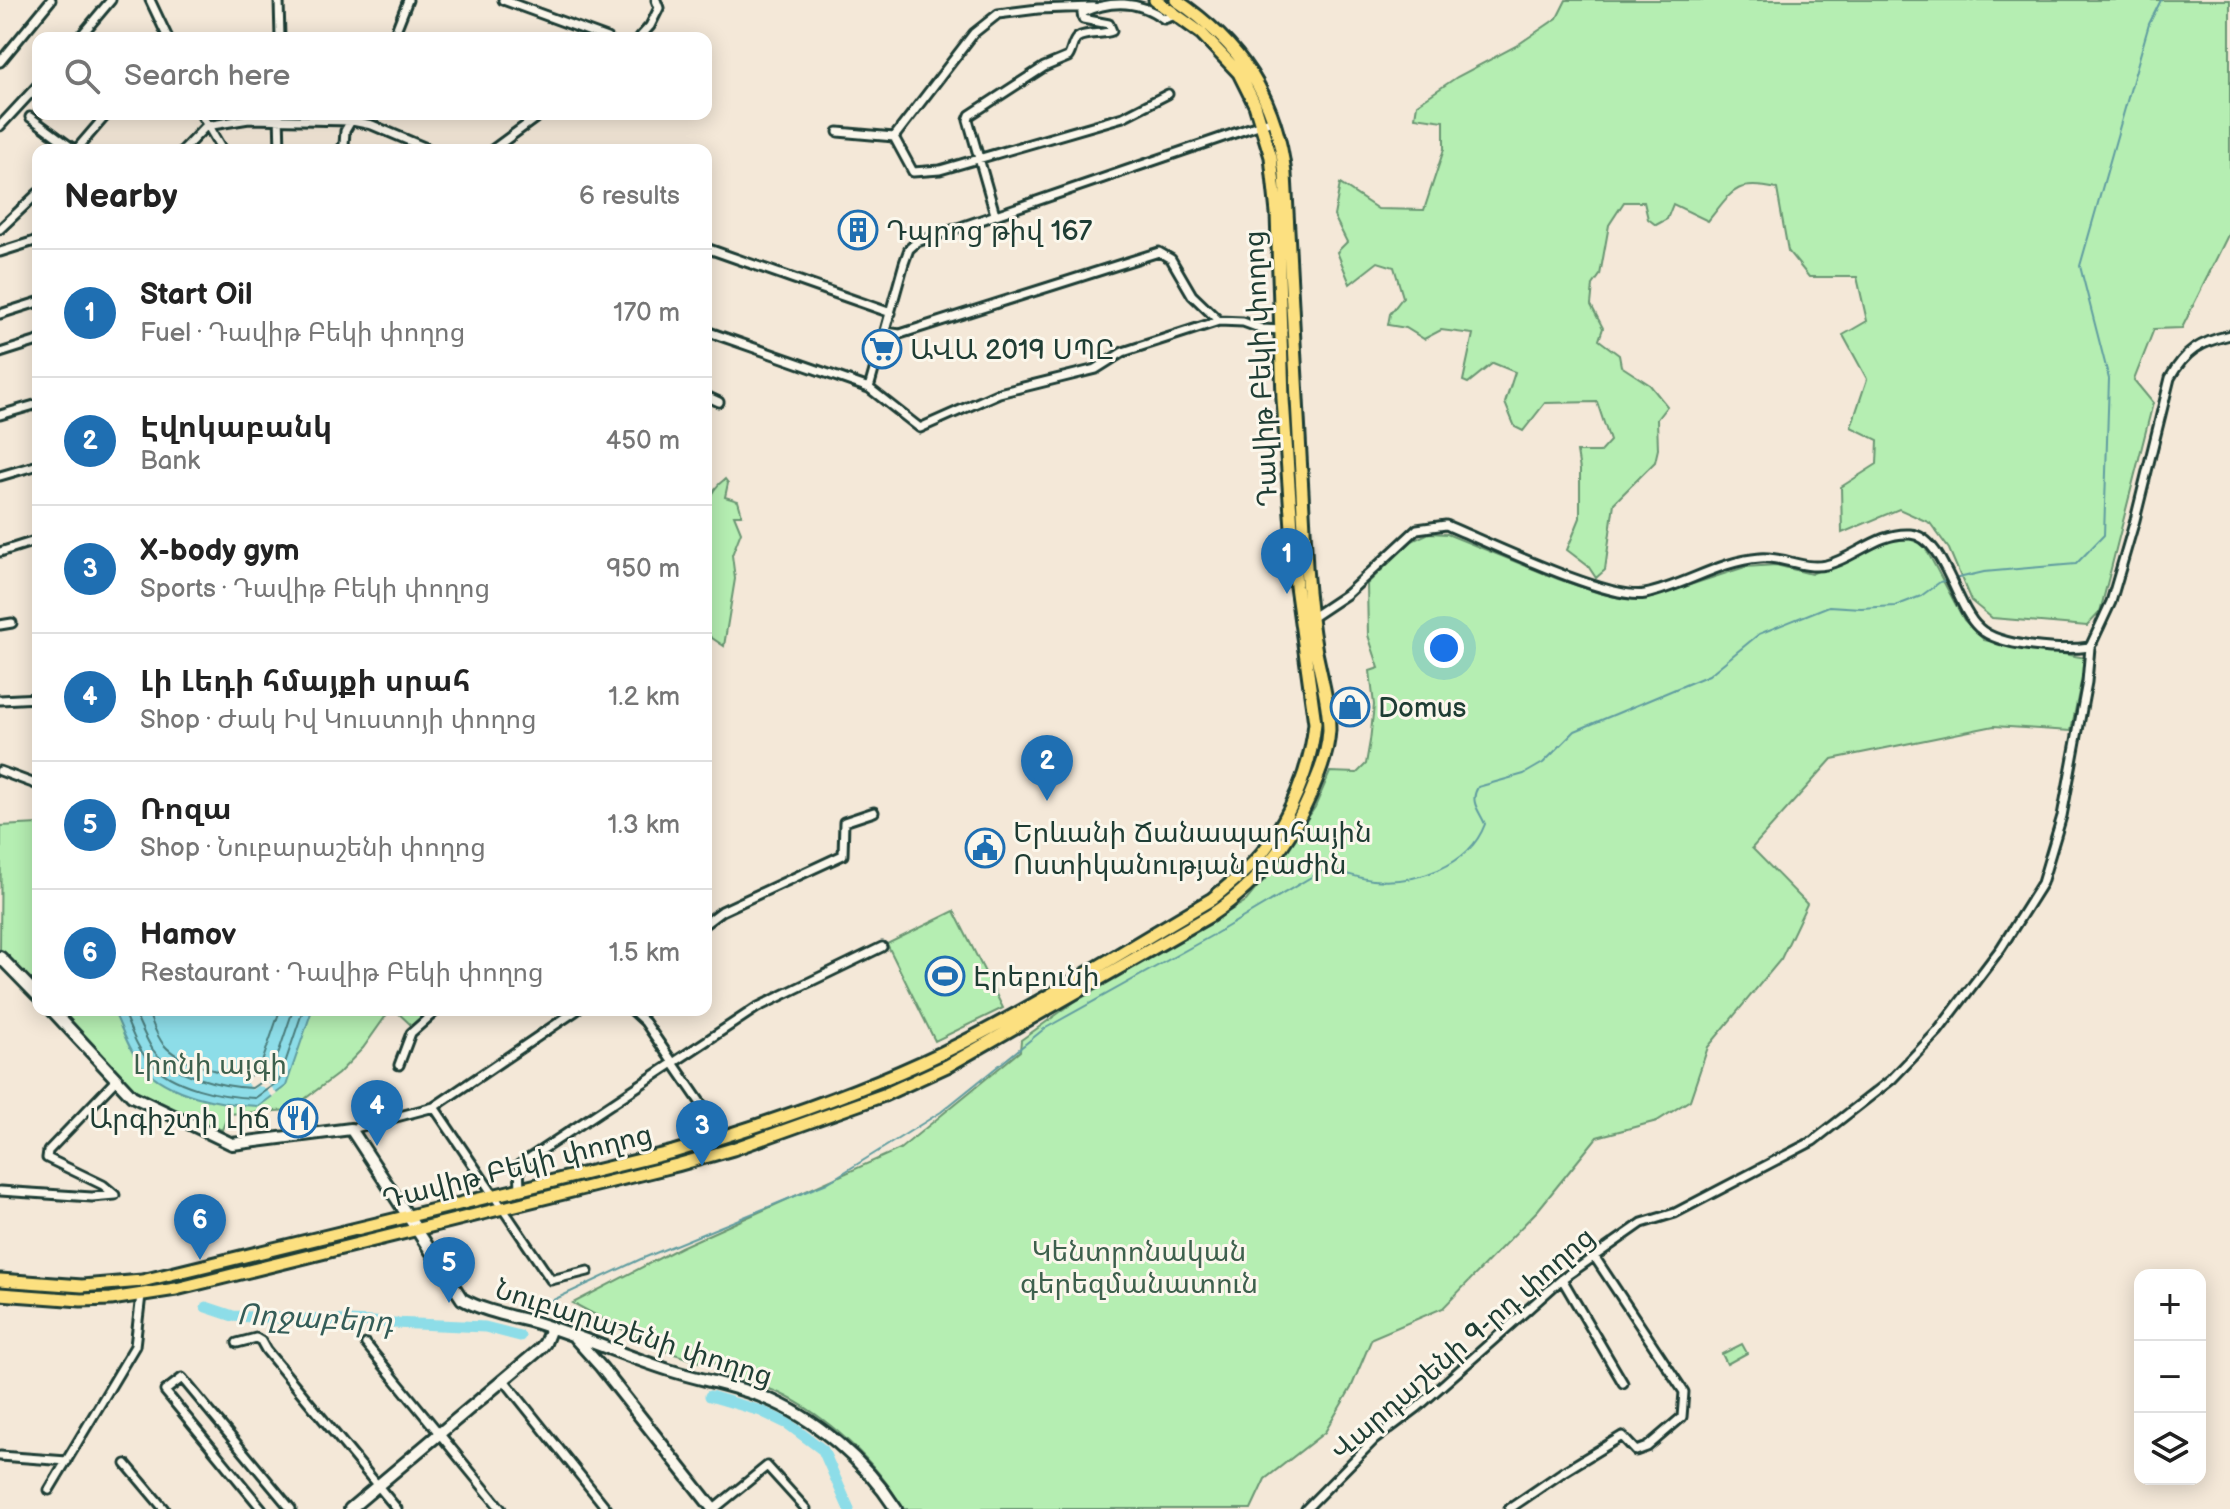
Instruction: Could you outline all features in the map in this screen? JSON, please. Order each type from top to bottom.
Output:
[{"type":"main road","name":"Դավիթ Բեկի փողոց","points":[[1155,0],[1213,44],[1233,66],[1267,122]]},
{"type":"main road","name":"Դավիթ Բեկի փողոց","points":[[0,1294],[81,1300],[141,1295],[185,1287],[733,1149],[884,1095],[947,1066],[1224,906],[1265,869],[1284,846],[1302,814],[1322,764],[1329,729],[1311,618],[1274,178],[1267,122],[1257,83],[1237,52],[1206,22],[1176,0]]},
{"type":"main road","name":"Դավիթ Բեկի փողոց","points":[[0,1280],[82,1286],[142,1281],[724,1137],[876,1082],[941,1053],[1212,899],[1237,879],[1262,852],[1289,809],[1313,742],[1315,713],[1300,627],[1286,329]]},
{"type":"main road","points":[[0,957],[32,990]]},
{"type":"main road","points":[[58,1016],[132,1096],[232,1144],[351,1129]]},
{"type":"main road","name":"Նուբարաշենի փողոց","points":[[351,1129],[462,1299],[475,1306],[760,1396],[785,1407],[838,1444],[861,1465],[896,1509]]},
{"type":"main road","points":[[350,1509],[539,1350],[551,1328]]},
{"type":"main road","points":[[574,1337],[713,1509]]},
{"type":"main road","points":[[601,1367],[619,1353]]},
{"type":"street","points":[[0,62],[51,0]]},
{"type":"street","points":[[84,32],[111,0]]},
{"type":"street","points":[[150,0],[165,32]]},
{"type":"street","points":[[279,0],[280,32]]},
{"type":"street","points":[[395,32],[408,0]]},
{"type":"street","points":[[503,0],[591,32]]},
{"type":"street","points":[[644,32],[659,8],[656,0]]},
{"type":"street","points":[[894,137],[974,33],[998,14],[1126,4],[1141,6],[1164,19],[1176,15]]},
{"type":"street","points":[[995,214],[977,159],[968,120],[970,115],[1044,67],[1068,57],[1080,36],[1112,31],[1109,24],[1083,19],[1082,13],[1095,7]]},
{"type":"street","points":[[0,126],[32,91]]},
{"type":"street","points":[[894,137],[913,172],[940,170],[1123,117],[1168,94]]},
{"type":"street","points":[[34,120],[67,144]]},
{"type":"street","points":[[80,144],[102,120]]},
{"type":"street","points":[[204,120],[218,144]]},
{"type":"street","points":[[189,144],[206,126],[243,120]]},
{"type":"street","points":[[279,120],[280,144]]},
{"type":"street","points":[[344,144],[345,131],[353,120]]},
{"type":"street","points":[[359,120],[417,144]]},
{"type":"street","points":[[500,144],[533,120]]},
{"type":"street","points":[[869,388],[909,249],[917,242],[1267,122]]},
{"type":"street","points":[[838,132],[894,137]]},
{"type":"street","points":[[0,229],[32,199]]},
{"type":"street","points":[[0,252],[32,242]]},
{"type":"street","points":[[712,250],[891,313]]},
{"type":"street","points":[[886,332],[900,334],[1159,252],[1171,259],[1192,295],[1219,321]]},
{"type":"street","points":[[0,314],[32,304]]},
{"type":"street","points":[[712,333],[869,388],[920,428],[999,393],[1096,369],[1123,352],[1219,321],[1243,322],[1262,329],[1286,329]]},
{"type":"street","points":[[1300,627],[1347,594],[1417,529],[1432,526],[1446,525],[1543,566],[1632,595],[1647,593],[1734,562],[1777,558],[1809,566],[1826,565],[1891,534],[1914,534],[1929,542],[1967,614],[1990,637],[2072,650],[2090,647],[2111,602],[2170,378],[2180,360],[2191,349],[2230,335]]},
{"type":"street","points":[[0,353],[32,343]]},
{"type":"street","points":[[712,399],[719,402]]},
{"type":"street","points":[[0,415],[32,406]]},
{"type":"street","points":[[0,476],[32,467]]},
{"type":"street","points":[[0,552],[32,542]]},
{"type":"street","points":[[0,625],[12,623]]},
{"type":"street","name":"Վարդաշենի 9-րդ փողոց","points":[[1306,1509],[1374,1440],[1418,1407],[1562,1279],[1642,1223],[1675,1213],[1813,1141],[1891,1080],[1938,1031],[2001,948],[2042,883],[2062,816],[2087,682],[2090,647]]},
{"type":"street","points":[[0,700],[32,698]]},
{"type":"street","points":[[0,771],[32,783]]},
{"type":"street","points":[[712,918],[843,855],[844,822],[874,812]]},
{"type":"street","points":[[520,1189],[519,1165],[756,1008],[882,947]]},
{"type":"street","points":[[399,1065],[411,1033],[430,1016]]},
{"type":"street","points":[[351,1129],[434,1107],[568,1016]]},
{"type":"street","points":[[638,1016],[724,1137]]},
{"type":"street","points":[[0,1191],[92,1197],[115,1195],[103,1185],[47,1158],[48,1151],[117,1079]]},
{"type":"street","points":[[434,1107],[551,1280],[588,1271]]},
{"type":"street","points":[[1509,1509],[1622,1436],[1636,1451],[1647,1447],[1682,1417],[1684,1392],[1594,1256]]},
{"type":"street","points":[[1562,1279],[1623,1383]]},
{"type":"street","points":[[49,1490],[135,1346],[141,1295]]},
{"type":"street","points":[[237,1343],[256,1338],[261,1341],[397,1509]]},
{"type":"street","points":[[366,1344],[501,1509]]},
{"type":"street","points":[[262,1509],[165,1391],[182,1378],[291,1509]]},
{"type":"street","points":[[504,1380],[607,1509]]},
{"type":"street","points":[[0,1456],[67,1461]]},
{"type":"street","points":[[126,1464],[164,1509]]},
{"type":"street","points":[[713,1509],[767,1466],[806,1509]]},
{"type":"street","points":[[1516,1509],[1545,1489]]},
{"type":"green space","points":[[1566,0],[2230,0],[2230,231],[2182,328],[2154,329],[2134,380],[2153,403],[2100,612],[2087,626],[1992,618],[1971,601],[1949,549],[1930,523],[1899,509],[1842,533],[1841,487],[1877,464],[1878,440],[1851,427],[1867,379],[1843,335],[1867,321],[1857,277],[1809,277],[1788,251],[1777,189],[1752,186],[1736,190],[1708,221],[1673,204],[1667,219],[1656,225],[1648,219],[1644,202],[1624,202],[1609,225],[1600,275],[1593,285],[1591,305],[1603,328],[1599,340],[1619,355],[1621,366],[1650,385],[1667,406],[1657,419],[1655,462],[1614,503],[1605,570],[1596,578],[1588,566],[1567,550],[1580,518],[1577,452],[1600,452],[1610,441],[1597,402],[1545,403],[1523,431],[1515,427],[1505,403],[1515,372],[1493,363],[1468,383],[1463,381],[1473,334],[1441,330],[1424,339],[1406,328],[1388,325],[1390,314],[1403,297],[1394,267],[1378,262],[1350,284],[1337,252],[1347,242],[1334,216],[1340,184],[1378,209],[1424,210],[1444,149],[1444,121],[1415,117],[1417,104],[1557,18]]},
{"type":"green space","points":[[725,479],[728,483],[725,497],[738,501],[742,515],[734,515],[741,532],[732,555],[735,579],[724,646],[712,638],[712,493]]},
{"type":"green space","name":"Կենտրոնական գերեզմանատուն","points":[[1429,533],[1447,534],[1558,579],[1624,599],[1647,599],[1745,567],[1776,565],[1811,574],[1891,541],[1920,538],[1964,620],[1984,640],[2086,658],[2071,731],[1994,726],[1832,759],[1752,848],[1807,904],[1781,959],[1708,1047],[1690,1100],[1657,1121],[1597,1137],[1538,1210],[1443,1308],[1372,1338],[1351,1388],[1325,1432],[1265,1479],[1251,1509],[903,1509],[865,1458],[832,1427],[797,1402],[721,1371],[709,1357],[699,1362],[659,1349],[573,1303],[681,1247],[900,1149],[1020,1051],[1021,1040],[1105,980],[1178,942],[1246,901],[1286,852],[1315,807],[1330,772],[1357,773],[1366,764],[1374,705],[1370,671],[1379,668],[1368,635],[1367,584],[1412,541]]},
{"type":"green space","points":[[32,824],[32,982],[0,949],[1,826]]},
{"type":"green space","name":"Էրեբունի","points":[[954,911],[1003,1008],[935,1041],[887,944]]},
{"type":"green space","name":"Լիոնի այգի","points":[[64,1016],[386,1016],[363,1048],[338,1074],[290,1110],[228,1114],[222,1130],[134,1092]]},
{"type":"green space","points":[[401,1016],[425,1016],[413,1027]]},
{"type":"green space","points":[[1742,1344],[1747,1353],[1727,1364],[1722,1354]]},
{"type":"water","points":[[116,1016],[310,1016],[286,1086],[259,1106],[229,1103],[181,1091],[153,1076],[133,1053]]},
{"type":"pier","points":[[264,1061],[273,1073],[268,1077],[268,1083],[277,1094],[273,1097],[263,1087],[257,1086],[252,1090],[243,1078]]},
{"type":"waterway","points":[[1954,579],[1984,572],[2076,564],[2104,535],[2109,379],[2080,266],[2149,24],[2161,0]]},
{"type":"waterway","points":[[1215,934],[1323,870],[1389,881],[1439,870],[1467,851],[1485,824],[1474,797],[1478,787],[1524,774],[1543,763],[1575,731],[1709,675],[1759,634],[1829,606],[1895,606],[1949,580]]},
{"type":"waterway","points":[[549,1302],[641,1259],[827,1183],[941,1112],[1044,1029],[1213,935]]},
{"type":"waterway","name":"Ողջաբերդ","points":[[206,1307],[233,1316],[485,1327],[520,1336]]},
{"type":"waterway","name":"Ողջաբերդ","points":[[710,1396],[761,1411],[788,1424],[823,1450],[849,1509]]},
{"type":"place","name":"Դպրոց թիվ 167","points":[[858,230]]},
{"type":"place","name":"ԱՎԱ 2019 ՍՊԸ","points":[[882,349]]},
{"type":"place","name":"Start Oil","points":[[1287,594]]},
{"type":"place","name":"Domus","points":[[1350,707]]},
{"type":"place","name":"Էվոկաբանկ","points":[[1047,801]]},
{"type":"place","name":"Երևանի Ճանապարհային Ոստիկանության բաժին","points":[[985,848]]},
{"type":"place","name":"Էրեբունի","points":[[945,976]]},
{"type":"place","name":"Արգիշտի Լիճ","points":[[298,1118]]},
{"type":"place","name":"Լի Լեդի հմայքի սրահ","points":[[377,1146]]},
{"type":"place","name":"X-body gym","points":[[702,1166]]},
{"type":"place","name":"Hamov","points":[[200,1260]]},
{"type":"place","name":"Ռոզա","points":[[449,1303]]}]
